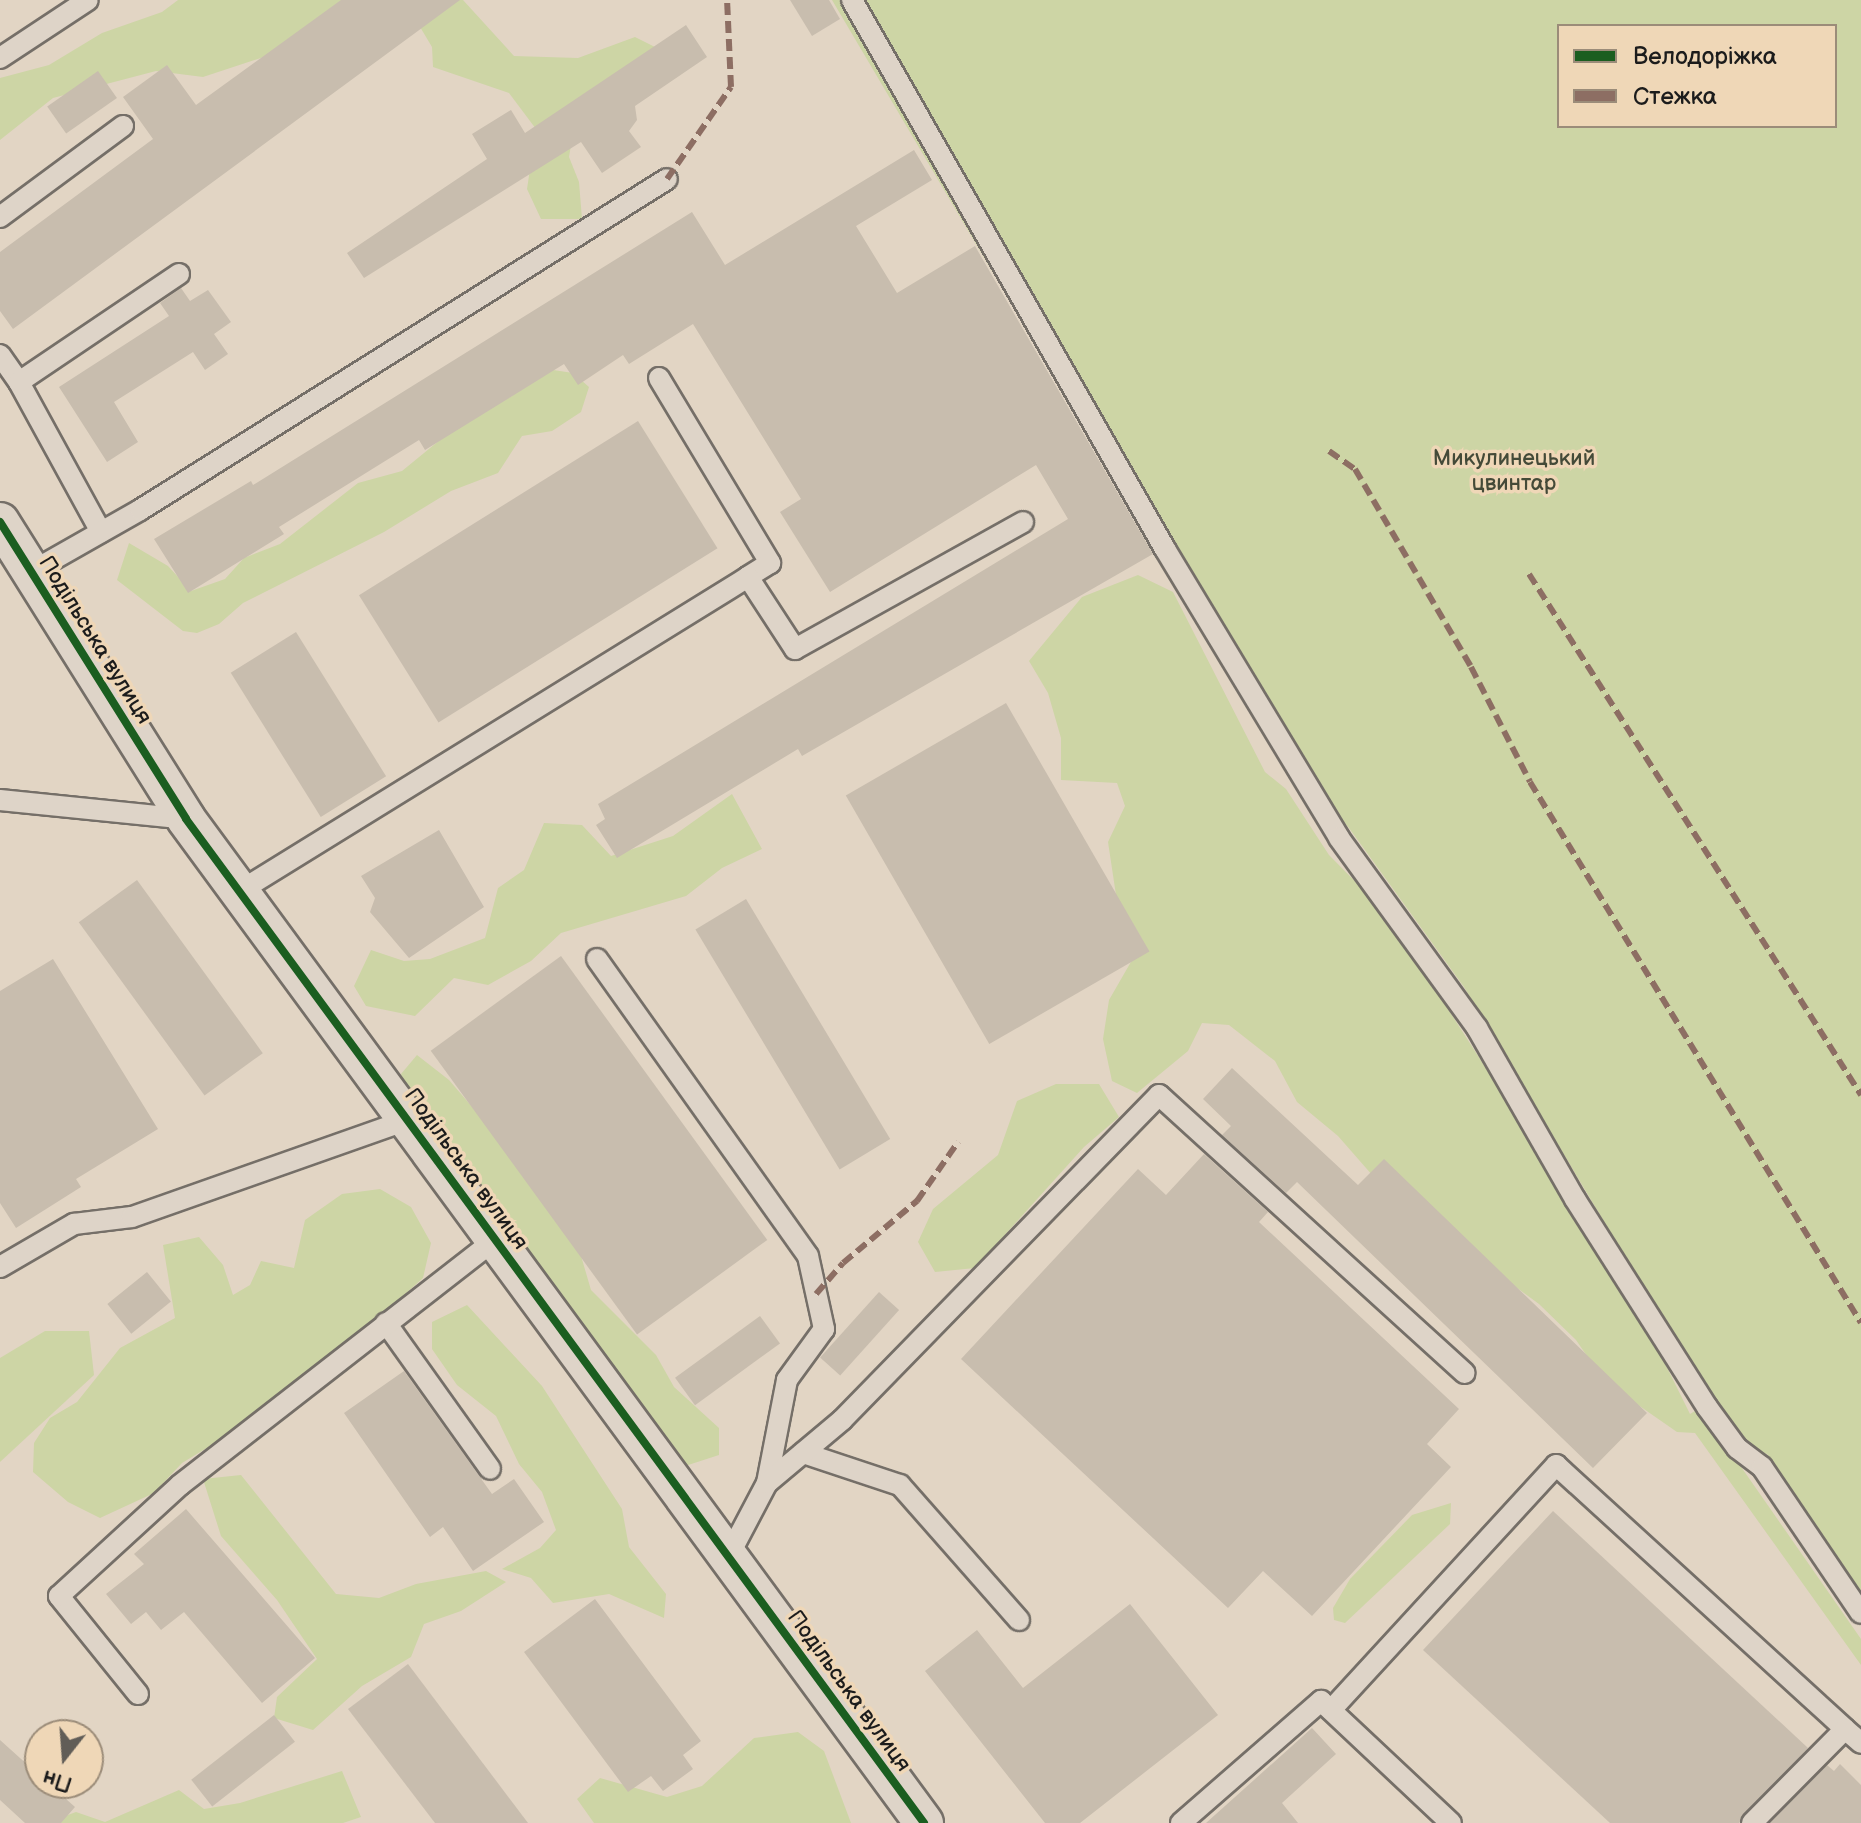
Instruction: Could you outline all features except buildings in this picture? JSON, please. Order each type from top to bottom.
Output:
[{"type":"street","name":"Подільська вулиця","points":[[0,522],[186,819],[924,1823]]},
{"type":"lane","points":[[0,58],[88,0]]},
{"type":"lane","points":[[852,0],[1165,549],[1339,838],[1477,1028],[1575,1199],[1707,1407],[1737,1448],[1762,1467],[1861,1613]]},
{"type":"lane","points":[[0,217],[123,126]]},
{"type":"lane","points":[[31,572],[101,532],[667,179]]},
{"type":"lane","points":[[19,382],[179,274]]},
{"type":"lane","points":[[0,355],[19,382],[101,532]]},
{"type":"lane","points":[[240,891],[770,563],[659,378]]},
{"type":"lane","points":[[748,577],[795,649],[1023,522]]},
{"type":"lane","points":[[2,804],[186,819]]},
{"type":"lane","points":[[597,959],[808,1256],[824,1329],[787,1380],[767,1483],[728,1557]]},
{"type":"lane","points":[[767,1483],[803,1453],[1159,1095],[1464,1373]]},
{"type":"lane","points":[[0,1267],[74,1224],[132,1217],[407,1120]]},
{"type":"lane","points":[[138,1694],[59,1596],[180,1485],[495,1240]]},
{"type":"lane","points":[[386,1323],[490,1469]]},
{"type":"lane","points":[[803,1453],[900,1485],[1019,1620]]},
{"type":"lane","points":[[1331,1710],[1556,1465],[1853,1736],[1752,1823]]},
{"type":"lane","points":[[1181,1823],[1321,1701],[1451,1823]]},
{"type":"green space","points":[[178,0],[344,0],[300,45],[203,77],[156,71],[53,98],[0,140],[0,78],[49,65],[102,33],[162,12]]},
{"type":"green space","points":[[404,0],[463,0],[514,56],[578,58],[635,37],[661,50],[576,115],[569,157],[579,182],[582,219],[541,219],[527,189],[536,129],[509,93],[433,67],[432,47]]},
{"type":"green space","name":"Микулинецький цвинтар","points":[[832,0],[1861,0],[1861,1595],[1767,1454],[1747,1449],[1674,1339],[1464,987],[1349,828],[1255,717]]},
{"type":"green space","points":[[540,368],[573,373],[589,387],[581,412],[552,431],[522,436],[498,473],[451,491],[384,532],[243,603],[219,624],[197,633],[183,631],[117,580],[129,543],[168,566],[191,591],[225,579],[244,558],[280,544],[358,483],[402,471],[457,426],[512,396]]},
{"type":"green space","points":[[1138,575],[1173,592],[1265,772],[1286,789],[1329,855],[1410,937],[1423,970],[1630,1293],[1690,1414],[1700,1408],[1861,1639],[1861,1665],[1695,1433],[1677,1432],[1605,1382],[1576,1340],[1539,1304],[1387,1192],[1338,1136],[1297,1102],[1275,1061],[1229,1025],[1202,1023],[1188,1051],[1137,1093],[1112,1081],[1103,1039],[1109,1000],[1143,941],[1116,895],[1108,842],[1125,806],[1117,783],[1061,780],[1061,738],[1048,693],[1029,661],[1082,597]]},
{"type":"green space","points":[[732,794],[762,849],[722,868],[686,896],[561,933],[531,961],[488,985],[454,978],[415,1016],[366,1006],[354,986],[371,950],[404,961],[430,959],[485,938],[498,888],[524,870],[544,823],[582,825],[611,856],[673,836]]},
{"type":"green space","points":[[417,1055],[449,1080],[518,1160],[579,1249],[591,1290],[656,1355],[674,1387],[719,1428],[719,1455],[682,1467],[554,1346],[514,1299],[505,1263],[503,1218],[410,1123],[401,1074]]},
{"type":"green space","points":[[1056,1084],[1099,1084],[1119,1117],[1084,1147],[975,1268],[935,1272],[918,1242],[933,1209],[998,1155],[1017,1101]]},
{"type":"green space","points":[[380,1189],[411,1207],[431,1243],[423,1278],[288,1399],[182,1463],[154,1493],[100,1518],[68,1502],[33,1472],[34,1443],[50,1418],[77,1402],[120,1348],[175,1318],[163,1245],[199,1237],[223,1265],[233,1295],[250,1285],[261,1261],[294,1268],[305,1220],[342,1194]]},
{"type":"green space","points":[[467,1305],[542,1386],[622,1509],[629,1547],[666,1594],[664,1618],[609,1594],[553,1603],[531,1578],[502,1569],[540,1548],[556,1530],[542,1492],[519,1464],[496,1416],[457,1385],[432,1349],[432,1322]]},
{"type":"green space","points":[[45,1331],[89,1331],[94,1375],[0,1462],[0,1358]]},
{"type":"green space","points":[[241,1475],[336,1594],[379,1598],[416,1584],[486,1571],[506,1582],[461,1611],[424,1624],[411,1657],[362,1686],[313,1730],[274,1718],[277,1697],[317,1659],[277,1600],[221,1536],[203,1479]]},
{"type":"green space","points":[[1451,1503],[1450,1524],[1345,1623],[1334,1620],[1333,1608],[1350,1579],[1412,1515]]},
{"type":"green space","points":[[798,1732],[824,1751],[851,1823],[594,1823],[577,1799],[600,1778],[667,1797],[702,1786],[754,1738]]},
{"type":"green space","points":[[342,1771],[361,1817],[343,1823],[46,1823],[76,1812],[105,1822],[179,1790],[204,1809],[240,1803]]},
{"type":"marked path","points":[[667,179],[731,87],[727,0]]},
{"type":"marked path","points":[[1329,451],[1355,469],[1471,667],[1530,782],[1861,1323]]},
{"type":"marked path","points":[[1529,574],[1861,1095]]},
{"type":"marked path","points":[[816,1294],[843,1263],[917,1201],[958,1142]]},
{"type":"cycle path","points":[[0,522],[186,819],[924,1823]]}]
